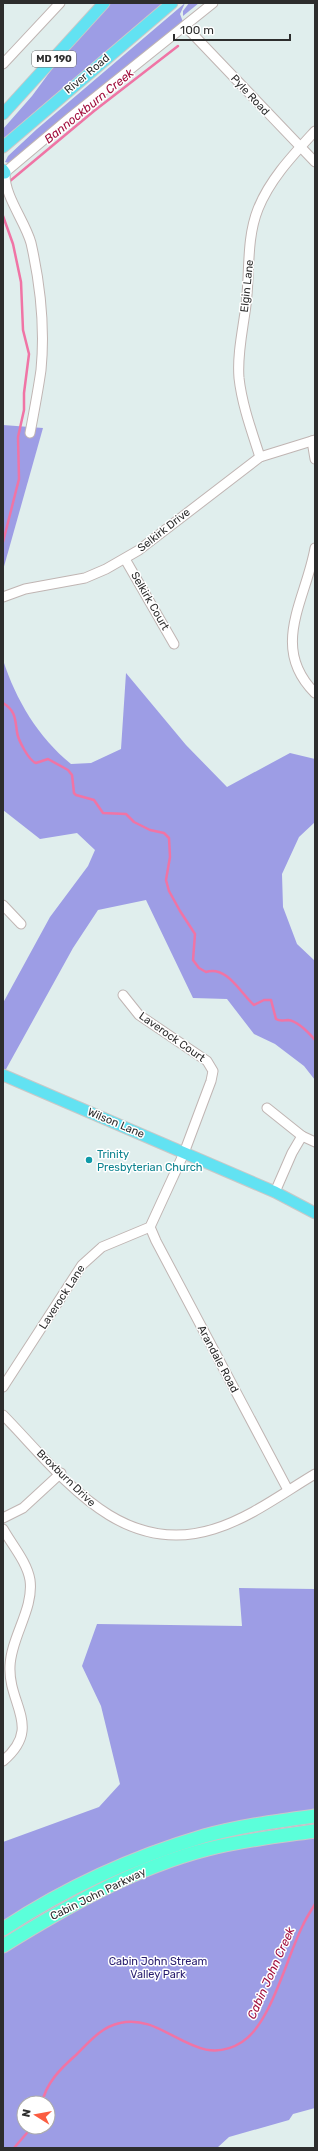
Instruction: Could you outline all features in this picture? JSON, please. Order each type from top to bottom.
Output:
[{"type":"highway","name":"Cabin John Parkway","points":[[3,1929],[34,1909],[132,1860],[205,1836],[263,1824],[315,1816]]},
{"type":"highway","name":"Cabin John Parkway","points":[[3,1946],[47,1918],[135,1874],[207,1849],[266,1837],[315,1831]]},
{"type":"main road","name":"MD 190","points":[[3,114],[104,3]]},
{"type":"main road","name":"River Road","points":[[3,154],[7,143],[172,3]]},
{"type":"main road","name":"Wilson Lane","points":[[3,1075],[275,1192],[315,1213]]},
{"type":"street","points":[[3,64],[60,3]]},
{"type":"street","name":"River Road","points":[[4,173],[72,116],[186,27],[213,3]]},
{"type":"street","name":"Pyle Road","points":[[186,27],[315,162]]},
{"type":"street","name":"Elgin Lane","points":[[260,457],[239,378],[241,334],[246,306],[252,230],[257,210],[266,190],[300,146],[315,131]]},
{"type":"street","points":[[4,173],[6,185],[31,242],[39,291],[41,370],[30,433]]},
{"type":"street","points":[[313,441],[315,459]]},
{"type":"street","name":"Selkirk Drive","points":[[3,597],[24,590],[85,578],[125,559],[260,457],[313,441]]},
{"type":"street","points":[[315,548],[293,627],[292,651],[298,671],[315,693]]},
{"type":"street","name":"Selkirk Court","points":[[125,559],[174,644]]},
{"type":"street","points":[[3,904],[21,924]]},
{"type":"street","name":"Laverock Court","points":[[123,995],[139,1015],[207,1061],[213,1071],[212,1081],[184,1153]]},
{"type":"street","points":[[267,1108],[302,1136],[315,1142]]},
{"type":"street","points":[[275,1192],[292,1153],[302,1136]]},
{"type":"street","points":[[150,1227],[184,1153]]},
{"type":"street","name":"Laverock Lane","points":[[3,1388],[82,1265],[102,1248],[150,1227]]},
{"type":"street","name":"Arandale Road","points":[[150,1227],[288,1490]]},
{"type":"street","name":"Broxburn Drive","points":[[3,1415],[91,1504],[115,1520],[138,1530],[165,1534],[196,1533],[214,1529],[246,1515],[315,1474]]},
{"type":"street","points":[[3,1518],[23,1508],[61,1473]]},
{"type":"street","points":[[3,1529],[28,1571],[30,1582],[29,1597],[12,1654],[10,1666],[11,1685],[23,1719],[21,1737],[13,1753],[3,1761]]},
{"type":"green space","points":[[108,3],[163,3],[3,139],[3,129],[32,96],[58,61]]},
{"type":"green space","points":[[185,3],[180,14],[183,22],[9,163],[5,162],[8,156],[37,129]]},
{"type":"green space","points":[[189,3],[199,3],[183,16],[183,11]]},
{"type":"green space","points":[[3,425],[43,428],[3,570]]},
{"type":"green space","points":[[3,660],[14,689],[38,730],[71,764],[91,763],[121,749],[126,673],[186,745],[227,787],[290,753],[315,759],[315,822],[299,837],[282,874],[283,907],[297,944],[315,961],[315,1080],[304,1066],[275,1044],[254,1034],[227,999],[193,998],[146,900],[98,910],[73,948],[5,1071],[3,1070],[3,1003],[50,917],[88,866],[95,850],[77,833],[40,839],[3,810]]},
{"type":"green space","name":"Cabin John Stream Valley Park","points":[[239,1588],[315,1589],[315,2108],[293,2114],[289,2120],[229,2137],[217,2148],[3,2148],[3,1842],[99,1807],[120,1784],[101,1706],[82,1666],[97,1624],[242,1626]]},
{"type":"waterway","name":"Bannockburn Creek","points":[[10,181],[94,111],[178,46]]},
{"type":"waterway","name":"Bannockburn Creek","points":[[3,216],[13,244],[21,282],[23,330],[29,354],[24,393],[24,410],[18,437],[19,479],[3,542]]},
{"type":"waterway","name":"Bannockburn Creek","points":[[3,703],[13,712],[19,740],[24,750],[33,761],[36,763],[48,759],[68,770],[72,775],[74,793],[76,795],[94,800],[103,813],[126,814],[134,822],[150,830],[164,833],[169,838],[170,857],[166,880],[169,891],[195,934],[193,960],[199,968],[206,972],[214,971],[227,976],[254,1005],[264,1000],[271,1000],[276,1019],[281,1021],[288,1020],[296,1023],[315,1040]]},
{"type":"waterway","name":"Cabin John Creek","points":[[44,2095],[55,2076],[101,2031],[120,2023],[136,2022],[151,2026],[180,2040],[209,2050],[225,2049],[242,2042],[252,2033],[262,2020],[270,2005],[297,1938],[315,1904]]},
{"type":"waterway","name":"Cabin John Creek","points":[[14,2148],[25,2135]]},
{"type":"place","name":"Trinity Presbyterian Church","points":[[89,1160]]}]
